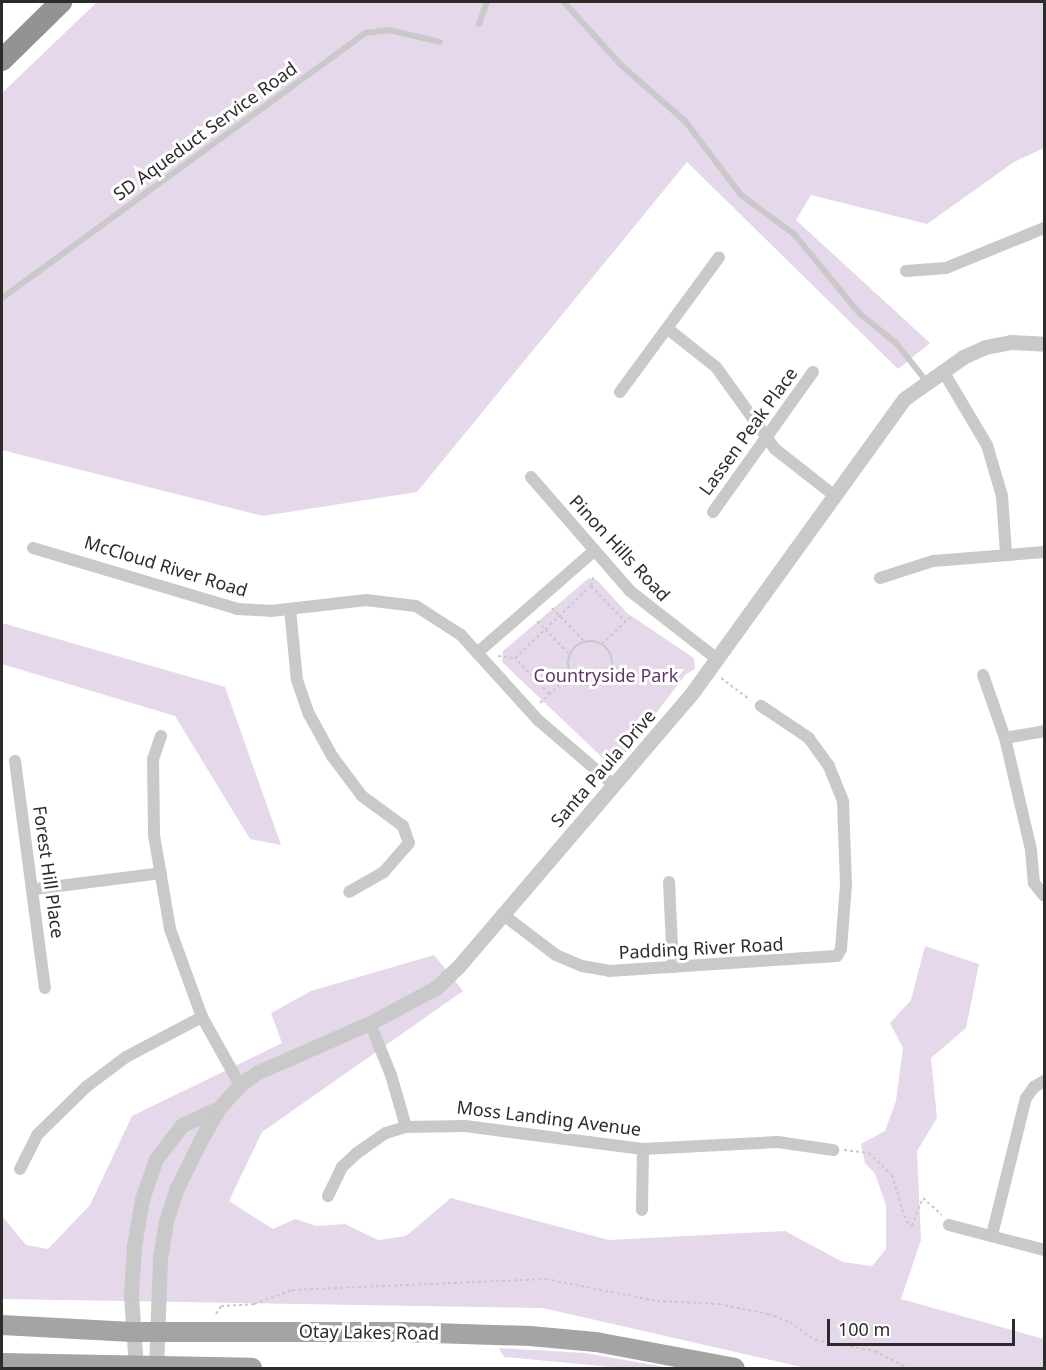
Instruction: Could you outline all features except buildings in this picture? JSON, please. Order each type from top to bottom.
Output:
[{"type":"highway","points":[[2,60],[61,2]]},
{"type":"main road","name":"Otay Lakes Road","points":[[2,1325],[132,1332],[401,1332],[530,1336],[596,1342],[735,1368]]},
{"type":"main road","points":[[2,1363],[136,1368],[252,1368]]},
{"type":"street","points":[[906,271],[946,268],[1044,228]]},
{"type":"street","points":[[620,392],[719,257]]},
{"type":"street","points":[[668,329],[716,367],[766,436],[791,464],[835,496]]},
{"type":"street","name":"Santa Paula Drive","points":[[156,1368],[166,1221],[177,1188],[219,1108],[240,1085],[256,1073],[370,1023],[436,987],[458,967],[615,786],[717,659],[904,399],[943,371],[984,348],[1011,342],[1044,344]]},
{"type":"street","points":[[943,371],[987,445],[1002,496],[1006,553]]},
{"type":"street","name":"Lassen Peak Place","points":[[713,512],[813,372]]},
{"type":"street","name":"Pinon Hills Road","points":[[531,477],[594,551],[652,611],[717,659]]},
{"type":"street","name":"McCloud River Road","points":[[33,548],[237,609],[290,609],[366,600],[416,606],[446,622],[538,720],[615,786]]},
{"type":"street","points":[[477,653],[594,551]]},
{"type":"street","points":[[880,579],[933,561],[1006,553],[1044,552]]},
{"type":"street","points":[[290,609],[297,680],[309,714],[332,756],[362,796],[403,826],[409,843],[384,872],[349,892]]},
{"type":"street","points":[[983,675],[1005,738],[1031,850],[1034,883],[1043,896]]},
{"type":"street","name":"Padding River Road","points":[[502,914],[549,951],[582,966],[620,972],[826,959],[837,956],[841,949],[847,850],[841,793],[829,766],[809,738],[761,706]]},
{"type":"street","points":[[1005,738],[1044,731]]},
{"type":"street","points":[[161,736],[153,759],[153,814],[170,929],[202,1017],[240,1085]]},
{"type":"street","name":"Forest Hill Place","points":[[15,760],[34,889],[45,988]]},
{"type":"street","points":[[34,889],[161,873]]},
{"type":"street","points":[[669,882],[673,967]]},
{"type":"street","points":[[20,1169],[37,1135],[86,1087],[126,1057],[202,1017]]},
{"type":"street","points":[[370,1023],[392,1075],[406,1127]]},
{"type":"street","points":[[992,1235],[1026,1098],[1034,1087],[1044,1081]]},
{"type":"street","name":"Santa Paula Drive","points":[[136,1368],[132,1332],[134,1245],[142,1199],[156,1159],[182,1125],[219,1108]]},
{"type":"street","name":"Moss Landing Avenue","points":[[328,1196],[342,1167],[357,1153],[386,1133],[406,1127],[453,1125],[643,1149],[778,1142],[833,1150]]},
{"type":"street","points":[[642,1210],[643,1149]]},
{"type":"street","points":[[949,1225],[1044,1251]]},
{"type":"lane","points":[[479,24],[487,2]]},
{"type":"lane","points":[[564,2],[621,64],[685,121],[741,195],[794,234],[860,314],[896,343],[927,382]]},
{"type":"lane","name":"SD Aqueduct Service Road","points":[[2,298],[366,33],[389,30],[440,42]]},
{"type":"path","points":[[515,658],[591,586],[594,575]]},
{"type":"path","points":[[591,586],[626,622]]},
{"type":"path","points":[[552,608],[584,641],[602,644]]},
{"type":"path","points":[[602,644],[633,615]]},
{"type":"path","points":[[537,621],[569,654],[571,674],[587,685],[606,679],[612,661],[602,644]]},
{"type":"path","points":[[569,654],[584,641]]},
{"type":"path","points":[[498,656],[515,658],[549,694]]},
{"type":"path","points":[[540,703],[571,674]]},
{"type":"path","points":[[721,678],[738,694],[761,706]]},
{"type":"path","points":[[833,1150],[858,1150],[880,1162],[892,1175],[906,1221],[912,1226],[924,1198],[949,1225]]},
{"type":"path","points":[[216,1314],[221,1306],[254,1304],[292,1290],[546,1279],[657,1300],[719,1304],[768,1314],[790,1322],[815,1340],[875,1351],[908,1368]]},
{"type":"green space","points":[[97,2],[1044,2],[1044,148],[1014,162],[927,224],[811,195],[796,220],[930,343],[898,369],[687,162],[417,492],[263,516],[2,450],[2,93]]},
{"type":"green space","name":"Countryside Park","points":[[589,578],[597,580],[627,613],[694,658],[695,669],[686,674],[618,763],[608,763],[502,662],[503,651]]},
{"type":"green space","points":[[2,623],[225,687],[281,845],[250,839],[175,716],[2,664]]},
{"type":"green space","points":[[925,946],[979,964],[966,1028],[931,1058],[937,1118],[917,1151],[921,1240],[901,1299],[1044,1339],[1044,1368],[806,1368],[543,1308],[2,1299],[2,1216],[26,1245],[48,1249],[90,1205],[132,1116],[282,1043],[271,1013],[311,991],[434,955],[463,991],[262,1132],[229,1201],[273,1229],[295,1219],[317,1226],[345,1224],[378,1240],[406,1236],[451,1198],[609,1240],[785,1231],[843,1262],[872,1266],[886,1249],[886,1205],[875,1174],[865,1163],[861,1144],[885,1131],[896,1101],[903,1048],[890,1023],[911,1000]]},
{"type":"green space","points":[[499,1348],[585,1353],[671,1368],[623,1368],[504,1357]]}]
